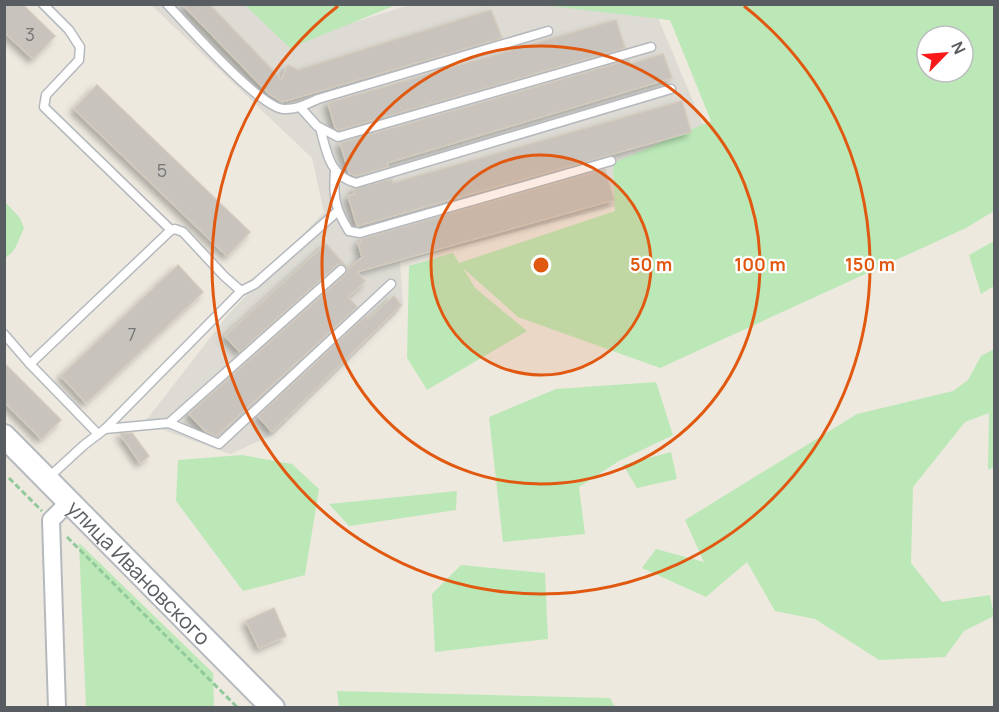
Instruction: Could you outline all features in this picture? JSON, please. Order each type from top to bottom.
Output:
[{"type":"main road","name":"улица Ивановского","points":[[4,436],[273,708]]},
{"type":"street","points":[[57,708],[51,520],[69,502]]},
{"type":"lane","points":[[43,4],[69,30],[80,47],[79,60],[46,95],[44,107],[171,230]]},
{"type":"lane","points":[[167,4],[255,95],[282,109],[300,107],[318,99],[549,30]]},
{"type":"lane","points":[[300,107],[320,128],[338,137],[651,47]]},
{"type":"lane","points":[[335,171],[346,181],[356,183],[671,89]]},
{"type":"lane","points":[[320,128],[335,171],[333,194],[338,211],[349,231],[360,233],[611,161]]},
{"type":"lane","points":[[47,480],[101,432],[241,291],[255,284],[338,211]]},
{"type":"lane","points":[[30,364],[171,230],[183,232],[241,291]]},
{"type":"lane","points":[[169,423],[341,270]]},
{"type":"lane","points":[[101,432],[169,423],[219,444],[391,284]]},
{"type":"lane","points":[[4,334],[30,364],[101,432]]},
{"type":"path","points":[[9,478],[238,708]]},
{"type":"shaded area","points":[[151,5],[259,5],[297,40],[409,5],[587,5],[658,18],[706,132],[620,205],[400,262],[403,306],[273,435],[230,454],[144,423],[227,316],[324,212],[312,158]]},
{"type":"green space","points":[[245,5],[396,5],[290,48]]},
{"type":"green space","points":[[542,5],[994,5],[994,211],[966,228],[660,368],[518,317],[463,268],[475,288],[527,331],[427,390],[407,358],[409,266],[453,253],[459,263],[615,211],[613,163],[711,121],[670,20]]},
{"type":"green space","points":[[5,202],[20,218],[24,228],[15,249],[5,258]]},
{"type":"green space","points":[[994,241],[994,286],[981,294],[969,255]]},
{"type":"green space","points":[[994,349],[994,467],[988,470],[989,413],[965,422],[913,487],[911,563],[942,602],[990,595],[994,616],[964,631],[945,657],[879,660],[815,619],[775,611],[747,562],[706,597],[642,568],[656,549],[704,562],[685,520],[857,414],[953,391],[968,380],[981,356]]},
{"type":"green space","points":[[656,382],[673,435],[619,461],[579,487],[585,534],[503,542],[489,417],[556,389]]},
{"type":"green space","points":[[671,452],[677,479],[637,488],[623,465]]},
{"type":"green space","points":[[242,455],[292,464],[319,489],[305,575],[243,591],[176,501],[178,460]]},
{"type":"green space","points":[[457,491],[456,510],[349,526],[329,504]]},
{"type":"green space","points":[[79,543],[213,673],[214,707],[86,707]]},
{"type":"green space","points":[[461,565],[545,573],[548,639],[435,652],[432,594]]},
{"type":"green space","points":[[337,691],[610,698],[615,707],[339,707]]},
{"type":"building","points":[[4,4],[22,4],[55,36],[33,59],[4,32]]},
{"type":"building","points":[[182,4],[209,4],[281,79],[288,65],[298,70],[491,10],[502,38],[282,102],[269,94]]},
{"type":"building","points":[[616,20],[625,48],[339,130],[335,128],[328,103]]},
{"type":"building","points":[[663,54],[672,78],[387,163],[388,167],[356,176],[349,173],[340,143],[629,60],[630,64]]},
{"type":"building","points":[[97,85],[250,232],[227,256],[74,109]]},
{"type":"building","points":[[682,101],[691,132],[357,226],[348,196],[355,194],[353,189],[392,179],[393,183]]},
{"type":"building","points":[[605,169],[614,200],[357,272],[365,281],[348,297],[357,307],[216,436],[205,431],[189,414],[345,275],[346,266],[349,269],[362,257],[358,243],[362,242],[361,239]]},
{"type":"building","points":[[326,244],[345,265],[337,265],[240,352],[225,336]]},
{"type":"building","points":[[178,265],[203,292],[86,403],[61,376]]},
{"type":"building","points":[[394,296],[401,305],[272,432],[258,416],[366,316],[368,319]]},
{"type":"building","points":[[4,363],[61,420],[41,439],[4,402]]},
{"type":"building","points":[[132,433],[149,456],[140,463],[120,434]]},
{"type":"building","points":[[274,608],[286,636],[259,648],[246,621]]}]
